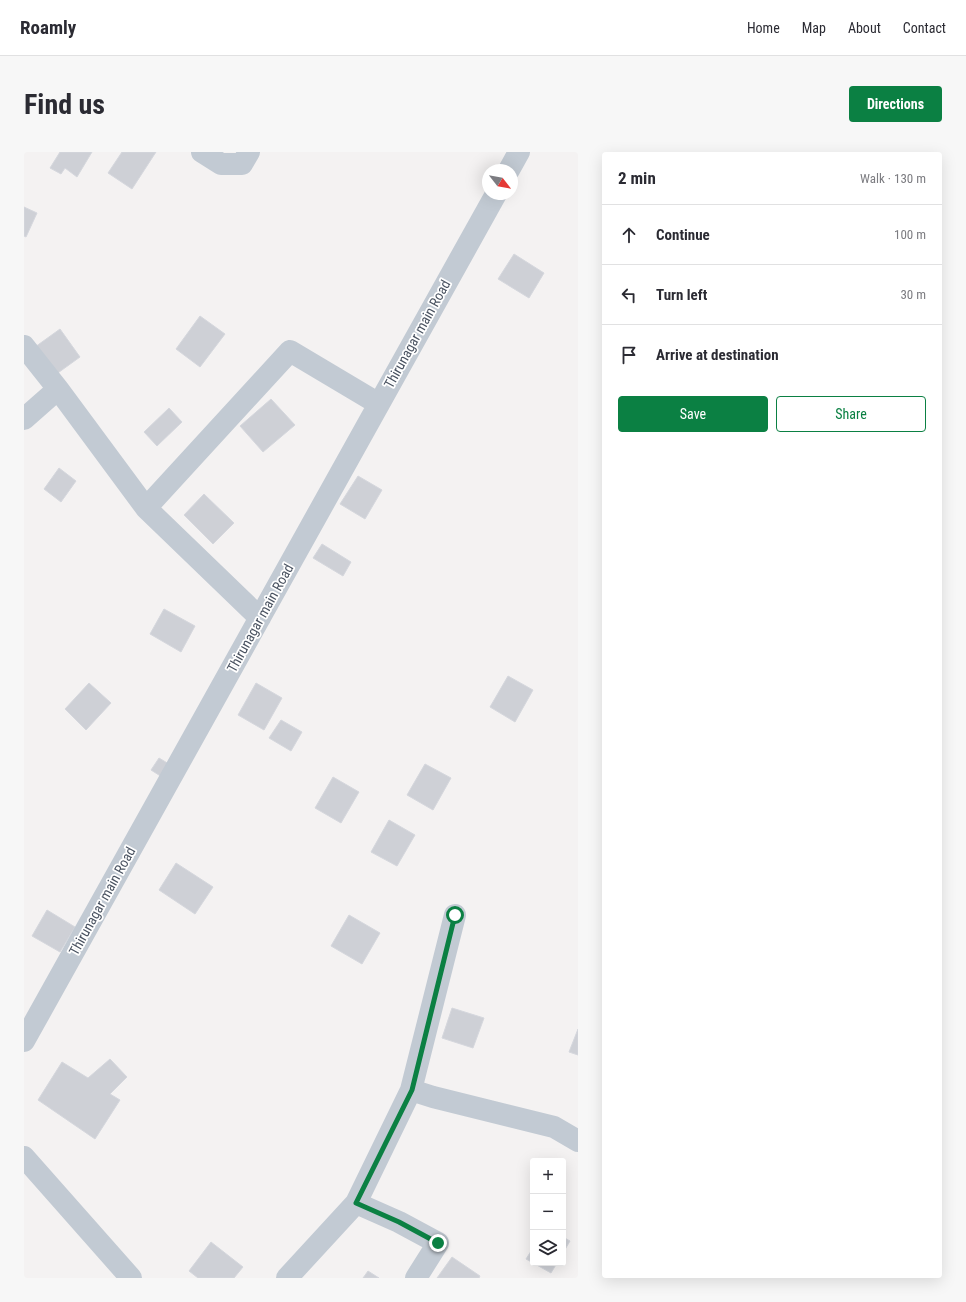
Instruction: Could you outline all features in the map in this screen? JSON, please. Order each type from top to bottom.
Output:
[{"type":"street","points":[[202,152],[221,164],[242,164],[249,152]]},
{"type":"street","points":[[512,164],[519,152]]},
{"type":"street","name":"Thirunagar main Road","points":[[24,1041],[493,200]]},
{"type":"street","points":[[24,346],[58,389],[146,508],[260,618]]},
{"type":"street","points":[[146,508],[290,351],[379,404]]},
{"type":"street","points":[[24,419],[58,389]]},
{"type":"street","points":[[287,1278],[356,1203],[412,1090],[455,915]]},
{"type":"street","points":[[412,1090],[433,1097],[554,1127],[576,1134]]},
{"type":"street","points":[[24,1157],[131,1278]]},
{"type":"street","points":[[356,1203],[399,1222],[438,1243],[416,1278]]},
{"type":"building","points":[[60,152],[92,152],[77,177],[65,168],[61,174],[50,168]]},
{"type":"building","points":[[122,152],[156,152],[132,189],[108,173]]},
{"type":"building","points":[[24,207],[37,213],[26,237],[24,236]]},
{"type":"building","points":[[514,254],[544,273],[529,298],[498,279]]},
{"type":"building","points":[[200,316],[225,334],[200,367],[176,349]]},
{"type":"building","points":[[60,329],[80,357],[55,375],[35,347]]},
{"type":"building","points":[[271,399],[295,425],[263,452],[240,426]]},
{"type":"building","points":[[169,408],[182,422],[157,446],[144,432]]},
{"type":"building","points":[[59,468],[76,481],[61,502],[44,489]]},
{"type":"building","points":[[358,476],[382,490],[365,519],[340,504]]},
{"type":"building","points":[[204,494],[234,523],[213,544],[184,515]]},
{"type":"building","points":[[322,544],[351,562],[343,576],[313,558]]},
{"type":"building","points":[[164,609],[195,626],[181,652],[150,634]]},
{"type":"building","points":[[508,676],[533,690],[515,722],[490,707]]},
{"type":"building","points":[[89,683],[111,703],[86,730],[65,709]]},
{"type":"building","points":[[256,683],[282,698],[264,730],[238,715]]},
{"type":"building","points":[[281,720],[302,732],[291,751],[269,738]]},
{"type":"building","points":[[159,758],[169,764],[162,777],[151,770]]},
{"type":"building","points":[[425,764],[451,778],[433,810],[407,795]]},
{"type":"building","points":[[333,777],[359,792],[341,823],[315,808]]},
{"type":"building","points":[[389,820],[415,835],[397,866],[371,852]]},
{"type":"building","points":[[176,863],[213,887],[195,914],[159,890]]},
{"type":"building","points":[[47,910],[75,927],[60,952],[32,936]]},
{"type":"building","points":[[349,915],[380,933],[362,964],[331,946]]},
{"type":"building","points":[[452,1008],[484,1018],[473,1048],[442,1038]]},
{"type":"building","points":[[578,1029],[578,1055],[569,1052]]},
{"type":"building","points":[[110,1059],[127,1077],[110,1094],[120,1100],[95,1139],[38,1100],[62,1062],[88,1078]]},
{"type":"building","points":[[566,1239],[570,1241],[566,1248]]},
{"type":"building","points":[[211,1242],[243,1267],[234,1278],[198,1278],[189,1271]]},
{"type":"building","points":[[530,1253],[530,1261],[526,1259]]},
{"type":"building","points":[[452,1257],[480,1276],[479,1278],[437,1278]]},
{"type":"building","points":[[538,1266],[555,1266],[551,1273]]},
{"type":"building","points":[[368,1271],[379,1278],[363,1278]]},
{"type":"route","points":[[438,1243],[399,1222],[356,1203],[412,1090],[455,915]]}]
